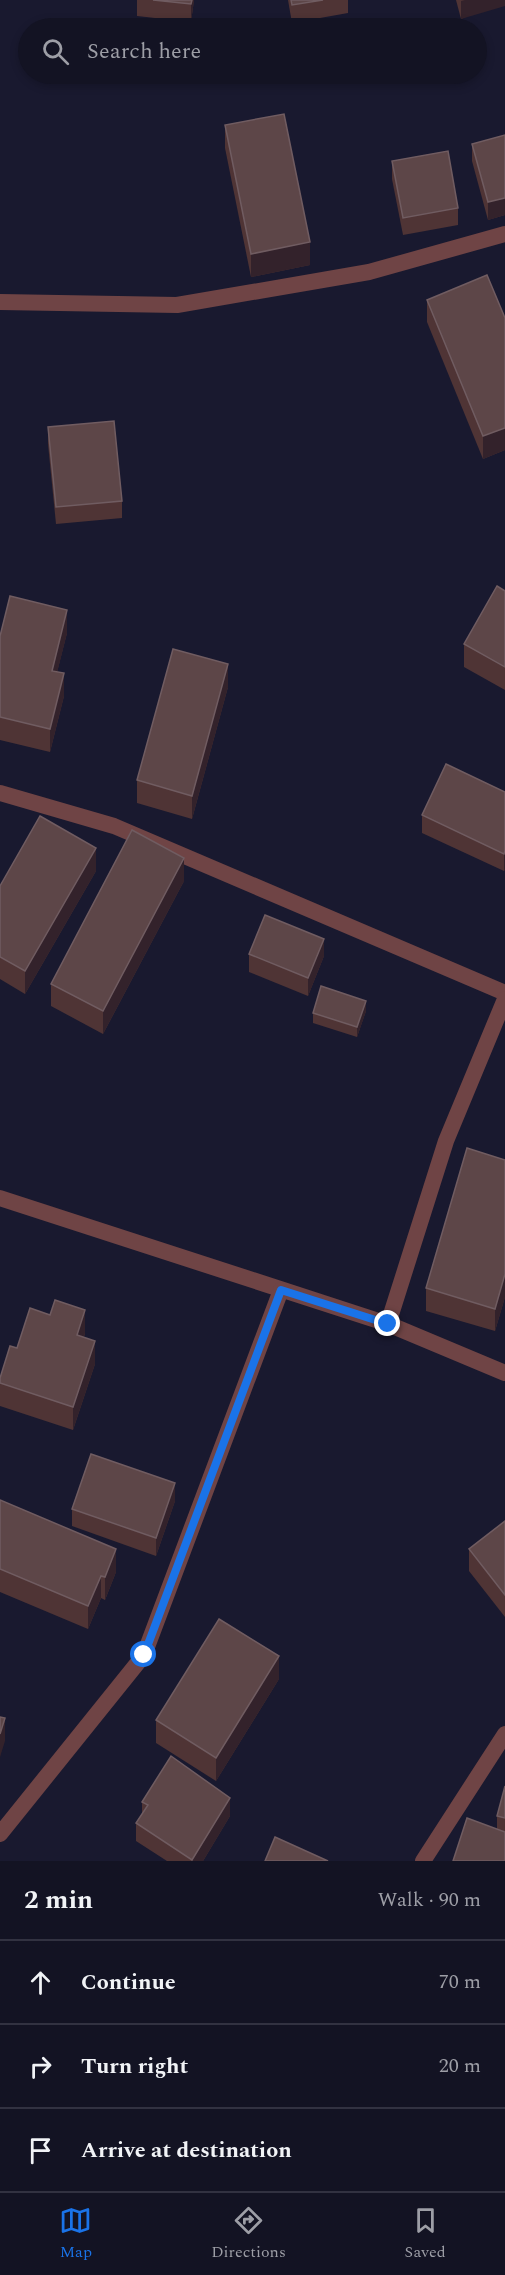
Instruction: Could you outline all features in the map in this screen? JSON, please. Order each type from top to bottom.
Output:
[{"type":"street","points":[[0,302],[177,305],[369,272],[505,234]]},
{"type":"street","points":[[0,793],[114,825],[505,993]]},
{"type":"street","points":[[388,1324],[446,1142],[505,999]]},
{"type":"street","points":[[0,1198],[388,1324],[505,1373]]},
{"type":"street","points":[[0,1834],[144,1655],[281,1290]]},
{"type":"street","points":[[423,1861],[505,1734]]},
{"type":"building","points":[[153,0],[192,0],[191,4]]},
{"type":"building","points":[[291,0],[323,0],[292,5]]},
{"type":"building","points":[[284,114],[310,242],[251,254],[225,125]]},
{"type":"building","points":[[505,135],[505,198],[488,202],[472,144]]},
{"type":"building","points":[[448,151],[458,208],[403,218],[392,161]]},
{"type":"building","points":[[487,275],[505,318],[505,428],[483,436],[427,300]]},
{"type":"building","points":[[114,421],[122,501],[56,507],[48,427]]},
{"type":"building","points":[[497,586],[505,591],[505,667],[464,644]]},
{"type":"building","points":[[10,596],[67,610],[52,671],[64,673],[50,729],[0,717],[0,636]]},
{"type":"building","points":[[173,649],[228,664],[192,796],[137,780]]},
{"type":"building","points":[[446,764],[505,792],[504,854],[422,815]]},
{"type":"building","points":[[40,816],[96,848],[25,971],[0,957],[0,886]]},
{"type":"building","points":[[132,830],[184,858],[103,1011],[51,984]]},
{"type":"building","points":[[265,915],[324,939],[308,978],[249,954]]},
{"type":"building","points":[[321,986],[366,1001],[357,1027],[313,1013]]},
{"type":"building","points":[[467,1148],[505,1160],[505,1274],[495,1309],[426,1288]]},
{"type":"building","points":[[55,1300],[85,1310],[77,1335],[95,1341],[73,1407],[0,1383],[10,1346],[17,1348],[30,1308],[50,1315]]},
{"type":"building","points":[[91,1454],[175,1483],[156,1538],[72,1509]]},
{"type":"building","points":[[0,1500],[116,1549],[105,1577],[101,1576],[88,1606],[0,1569]]},
{"type":"building","points":[[505,1521],[505,1595],[469,1549]]},
{"type":"building","points":[[219,1619],[279,1656],[216,1758],[156,1720]]},
{"type":"building","points":[[0,1717],[5,1718],[0,1734]]},
{"type":"building","points":[[171,1756],[230,1798],[192,1860],[136,1823],[148,1805],[142,1802]]},
{"type":"building","points":[[505,1786],[505,1818],[497,1816]]},
{"type":"building","points":[[467,1818],[505,1832],[505,1861],[453,1861]]},
{"type":"building","points":[[275,1837],[328,1861],[265,1861]]},
{"type":"route","points":[[144,1655],[281,1290],[388,1324]]}]
